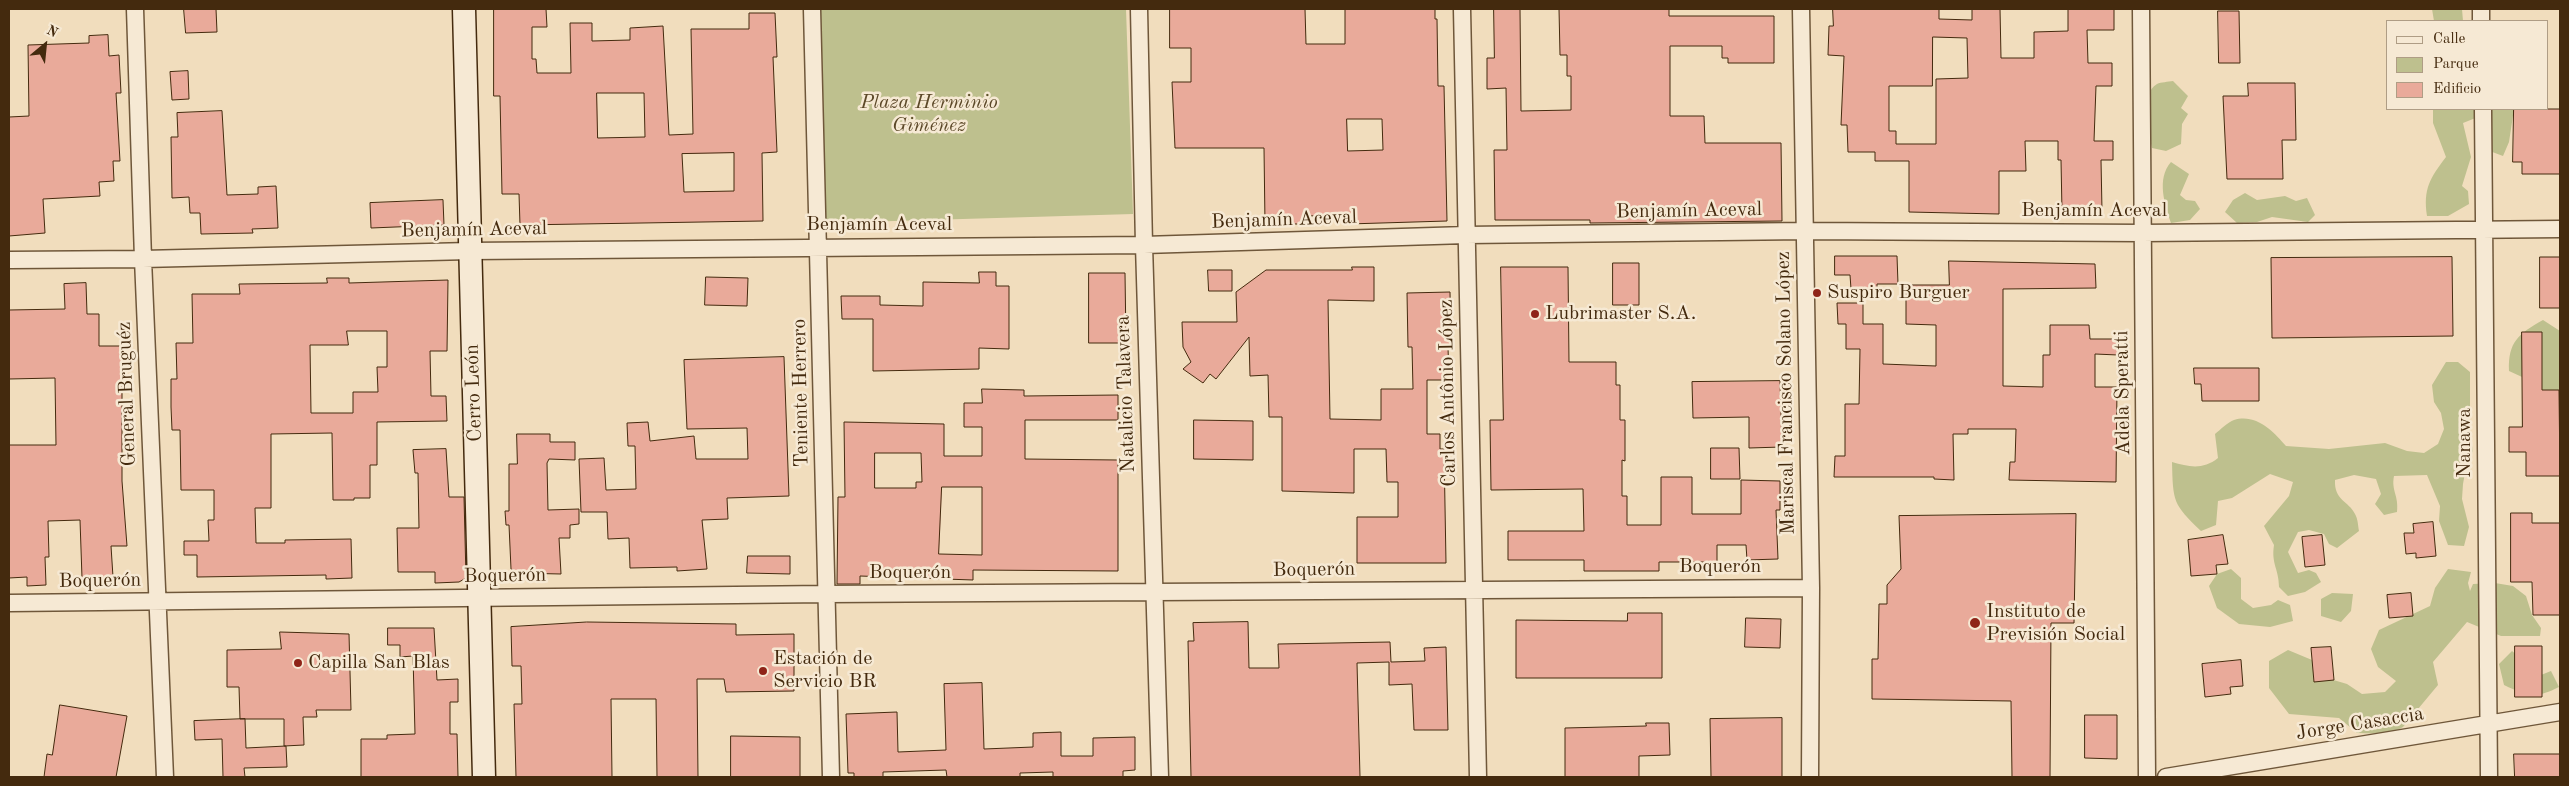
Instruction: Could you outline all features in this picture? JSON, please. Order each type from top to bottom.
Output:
[{"type":"street","name":"General Bruguéz","points":[[135,9],[156,602],[165,777]]},
{"type":"street","name":"Cerro León","points":[[464,9],[484,777]]},
{"type":"street","name":"Teniente Herrero","points":[[812,9],[831,777]]},
{"type":"street","name":"Natalicio Talavera","points":[[1139,9],[1153,594],[1160,777]]},
{"type":"street","name":"Carlos Antônio López","points":[[1462,9],[1478,777]]},
{"type":"street","name":"Mariscal Francisco Solano López","points":[[1801,9],[1811,588],[1810,777]]},
{"type":"street","name":"Adela Speratti","points":[[2141,9],[2147,777]]},
{"type":"street","name":"Nanawa","points":[[2483,110],[2490,777]]},
{"type":"street","name":"Benjamín Aceval","points":[[9,260],[818,246],[1144,245],[1466,236],[1805,231],[2142,233],[2560,229]]},
{"type":"street","name":"Boquerón","points":[[9,603],[826,594],[1153,594],[1473,589],[1811,588]]},
{"type":"street","name":"Jorge Casaccia","points":[[2166,777],[2560,712]]},
{"type":"green space","name":"Plaza Herminio Giménez","points":[[820,9],[1126,9],[1133,214],[826,223]]},
{"type":"green space","points":[[2432,9],[2462,9],[2463,20],[2434,20]]},
{"type":"green space","points":[[2173,81],[2188,96],[2181,108],[2188,114],[2182,124],[2181,144],[2166,151],[2152,148],[2147,104],[2151,89],[2157,84]]},
{"type":"green space","points":[[2433,110],[2514,110],[2509,142],[2503,156],[2487,150],[2478,117],[2463,123],[2471,157],[2462,186],[2468,191],[2469,204],[2448,216],[2427,216],[2426,198],[2429,184],[2446,157],[2433,123]]},
{"type":"green space","points":[[2171,162],[2189,174],[2180,195],[2186,200],[2195,201],[2200,209],[2190,220],[2171,223],[2164,200],[2163,184],[2166,169]]},
{"type":"green space","points":[[2245,193],[2257,200],[2285,196],[2296,201],[2307,198],[2315,215],[2308,222],[2272,217],[2257,222],[2237,223],[2225,212],[2233,200]]},
{"type":"green space","points":[[2543,320],[2560,331],[2560,385],[2557,395],[2534,397],[2533,382],[2509,371],[2509,361],[2510,353],[2516,340]]},
{"type":"green space","points":[[2446,362],[2458,362],[2470,372],[2470,407],[2464,416],[2464,424],[2470,434],[2473,451],[2467,462],[2463,484],[2462,499],[2469,527],[2464,546],[2448,545],[2439,521],[2440,506],[2427,475],[2394,476],[2393,486],[2397,501],[2397,512],[2384,515],[2375,504],[2381,494],[2376,479],[2354,475],[2335,480],[2335,487],[2339,497],[2356,516],[2359,531],[2337,548],[2329,544],[2324,534],[2309,530],[2298,532],[2288,552],[2298,573],[2309,570],[2316,573],[2321,582],[2305,592],[2288,596],[2279,587],[2273,552],[2274,545],[2264,526],[2289,496],[2293,482],[2270,474],[2232,498],[2218,501],[2216,525],[2201,531],[2176,501],[2172,462],[2201,466],[2218,458],[2215,434],[2234,420],[2250,419],[2257,421],[2276,435],[2286,446],[2329,449],[2385,443],[2407,451],[2424,453],[2438,444],[2444,429],[2441,413],[2434,402],[2432,385]]},
{"type":"green space","points":[[2231,569],[2241,578],[2241,599],[2253,608],[2271,605],[2278,600],[2290,605],[2293,621],[2270,627],[2239,624],[2217,608],[2209,586],[2217,574]]},
{"type":"green space","points":[[2448,569],[2471,572],[2468,583],[2470,591],[2473,584],[2495,583],[2513,586],[2526,596],[2532,615],[2541,628],[2540,636],[2501,636],[2467,622],[2433,662],[2438,685],[2403,727],[2390,734],[2357,733],[2339,718],[2289,714],[2269,688],[2269,661],[2288,650],[2312,660],[2320,676],[2347,684],[2362,694],[2385,692],[2396,681],[2378,667],[2371,649],[2379,630],[2430,606],[2435,588]]},
{"type":"green space","points":[[2332,593],[2353,594],[2351,611],[2341,622],[2321,616],[2321,599]]},
{"type":"green space","points":[[2512,651],[2541,675],[2551,671],[2559,687],[2538,695],[2532,695],[2519,692],[2504,685],[2499,664]]},
{"type":"building","points":[[184,9],[216,9],[217,32],[186,33]]},
{"type":"building","points":[[494,9],[546,9],[547,27],[532,27],[532,59],[536,59],[537,73],[571,73],[570,23],[592,23],[592,41],[630,40],[630,28],[663,26],[669,135],[693,134],[691,29],[749,29],[749,13],[775,13],[777,57],[773,57],[777,152],[762,153],[763,221],[520,225],[519,194],[502,194],[500,96],[494,96]],"holes":[[[597,93],[644,93],[645,137],[598,138]],[[734,153],[734,191],[684,192],[682,154]]]},
{"type":"building","points":[[1170,9],[1305,9],[1306,44],[1345,44],[1345,9],[1435,9],[1435,19],[1437,19],[1438,86],[1444,86],[1447,221],[1348,224],[1348,215],[1308,216],[1308,224],[1265,224],[1264,148],[1175,148],[1172,82],[1191,82],[1191,48],[1170,48]],"holes":[[[1347,119],[1382,119],[1383,150],[1348,151]]]},
{"type":"building","points":[[1494,9],[1520,9],[1521,111],[1571,110],[1571,76],[1567,76],[1567,55],[1560,55],[1559,9],[1669,9],[1669,16],[1774,16],[1774,63],[1728,63],[1728,58],[1722,58],[1722,46],[1670,46],[1670,116],[1704,116],[1705,143],[1781,143],[1782,221],[1590,223],[1590,220],[1495,220],[1494,150],[1507,150],[1506,88],[1487,89],[1487,58],[1494,58]]},
{"type":"building","points":[[1833,9],[1939,9],[1939,19],[1972,20],[1972,9],[2000,9],[2001,58],[2034,58],[2034,32],[2068,31],[2068,9],[2114,9],[2114,30],[2087,30],[2088,63],[2112,63],[2112,86],[2096,86],[2094,141],[2113,141],[2113,160],[2101,160],[2102,211],[2062,212],[2061,160],[2058,160],[2058,141],[2025,141],[2026,171],[1999,171],[1999,214],[1909,212],[1909,161],[1875,161],[1875,152],[1848,152],[1847,125],[1841,125],[1844,56],[1828,55],[1829,26],[1833,26]],"holes":[[[1933,37],[1967,38],[1968,78],[1936,79],[1936,144],[1896,144],[1896,131],[1889,131],[1889,86],[1932,86]]]},
{"type":"building","points":[[2218,11],[2239,11],[2240,63],[2219,63]]},
{"type":"building","points":[[108,35],[109,56],[119,55],[121,93],[116,93],[120,161],[113,161],[114,181],[99,182],[100,196],[43,199],[45,233],[9,236],[9,117],[29,116],[28,45],[89,43],[89,36]]},
{"type":"building","points":[[188,71],[189,99],[172,100],[170,72]]},
{"type":"building","points":[[2248,83],[2295,83],[2296,140],[2282,140],[2283,179],[2227,179],[2223,96],[2248,96]]},
{"type":"building","points":[[2560,109],[2560,174],[2522,174],[2522,162],[2513,162],[2514,110]]},
{"type":"building","points":[[222,111],[227,195],[258,194],[258,187],[276,186],[278,228],[252,229],[253,233],[201,234],[200,213],[190,213],[189,197],[172,198],[171,137],[178,137],[177,113]]},
{"type":"building","points":[[443,200],[444,225],[371,228],[370,203]]},
{"type":"building","points":[[1835,256],[1897,256],[1898,284],[1877,284],[1877,289],[1851,289],[1850,275],[1835,275]]},
{"type":"building","points":[[2452,257],[2453,336],[2272,338],[2271,258]]},
{"type":"building","points":[[2540,257],[2560,257],[2560,308],[2540,308]]},
{"type":"building","points":[[1949,261],[2095,264],[2096,288],[2003,289],[2003,386],[2043,387],[2043,355],[2050,355],[2050,325],[2089,325],[2090,339],[2118,339],[2118,355],[2095,354],[2095,387],[2117,387],[2116,482],[2009,480],[2010,462],[2015,462],[2016,429],[1968,429],[1968,434],[1953,434],[1954,480],[1934,479],[1934,477],[1834,477],[1835,456],[1845,456],[1845,404],[1859,404],[1860,349],[1846,349],[1846,324],[1838,324],[1837,303],[1863,303],[1863,324],[1883,324],[1883,364],[1936,366],[1936,325],[1906,324],[1906,285],[1949,285]]},
{"type":"building","points":[[1613,263],[1639,263],[1639,305],[1613,305]]},
{"type":"building","points":[[1352,267],[1374,267],[1374,301],[1328,300],[1330,419],[1381,420],[1381,389],[1413,389],[1412,347],[1408,347],[1407,293],[1450,292],[1451,347],[1448,347],[1449,380],[1427,380],[1427,434],[1440,434],[1440,449],[1444,449],[1446,563],[1357,563],[1357,517],[1398,517],[1398,482],[1387,482],[1386,449],[1354,449],[1354,493],[1282,491],[1282,417],[1269,417],[1268,375],[1250,376],[1249,337],[1216,379],[1210,374],[1203,383],[1183,369],[1191,362],[1183,347],[1182,322],[1237,322],[1236,292],[1266,270],[1352,270]]},
{"type":"building","points":[[1501,267],[1568,267],[1569,362],[1616,362],[1616,385],[1620,385],[1620,420],[1625,420],[1625,461],[1622,460],[1622,496],[1627,496],[1627,525],[1661,525],[1661,477],[1692,477],[1692,514],[1741,514],[1741,480],[1780,481],[1780,510],[1776,510],[1778,559],[1747,560],[1746,545],[1717,545],[1717,562],[1659,562],[1659,571],[1584,571],[1584,560],[1508,560],[1508,531],[1584,531],[1583,489],[1491,490],[1490,420],[1503,420]]},
{"type":"building","points":[[1208,270],[1232,270],[1232,291],[1209,291]]},
{"type":"building","points":[[979,272],[996,272],[996,286],[1009,286],[1009,349],[979,348],[979,369],[873,371],[873,319],[842,319],[841,296],[880,296],[880,305],[923,306],[923,282],[979,283]]},
{"type":"building","points":[[1089,273],[1125,273],[1126,343],[1089,343]]},
{"type":"building","points":[[706,277],[748,278],[747,306],[705,305]]},
{"type":"building","points":[[327,278],[349,278],[349,283],[448,280],[447,351],[430,351],[431,396],[446,396],[447,421],[377,422],[377,465],[370,465],[370,498],[354,498],[354,500],[333,500],[332,433],[271,434],[271,508],[255,508],[256,543],[285,543],[285,540],[351,539],[352,578],[326,579],[326,575],[197,577],[197,555],[184,555],[184,541],[209,541],[208,520],[214,520],[214,490],[181,490],[180,430],[172,430],[171,407],[171,379],[177,379],[176,343],[193,343],[192,294],[240,294],[239,284],[327,283]],"holes":[[[347,331],[387,331],[387,367],[377,367],[378,392],[353,392],[353,413],[311,413],[310,345],[348,345]]]},
{"type":"building","points":[[86,283],[87,314],[99,314],[99,346],[122,346],[122,481],[127,546],[111,546],[113,577],[82,578],[80,520],[48,521],[49,557],[45,557],[46,585],[27,586],[27,577],[9,578],[9,445],[56,445],[55,378],[9,379],[9,310],[65,309],[64,284]]},
{"type":"building","points":[[2522,332],[2542,332],[2542,390],[2559,390],[2560,476],[2526,476],[2526,452],[2509,452],[2509,427],[2522,427]]},
{"type":"building","points":[[784,357],[789,496],[727,498],[728,519],[702,520],[707,569],[677,571],[677,567],[630,568],[629,538],[608,539],[607,512],[581,512],[579,459],[604,458],[606,490],[636,489],[635,446],[628,446],[627,423],[648,422],[650,441],[694,436],[696,459],[748,459],[747,428],[687,429],[684,360]]},
{"type":"building","points":[[2194,368],[2259,368],[2259,401],[2202,401],[2201,384],[2195,384]]},
{"type":"building","points":[[1780,381],[1782,447],[1749,448],[1749,417],[1693,418],[1692,382]]},
{"type":"building","points":[[982,389],[1024,390],[1024,396],[1118,395],[1118,420],[1025,420],[1025,459],[1118,460],[1118,571],[973,570],[973,580],[860,576],[860,584],[837,584],[838,497],[845,497],[844,422],[944,424],[944,456],[982,456],[982,427],[964,427],[964,403],[982,403]],"holes":[[[875,453],[921,453],[922,482],[916,482],[916,488],[875,488]],[[942,487],[982,487],[982,555],[939,554]]]},
{"type":"building","points":[[1194,420],[1253,421],[1253,460],[1194,459]]},
{"type":"building","points":[[517,434],[550,434],[550,442],[575,442],[575,460],[549,459],[547,463],[548,510],[579,509],[579,524],[570,525],[570,538],[559,538],[561,574],[516,573],[511,569],[509,525],[506,525],[505,511],[509,511],[509,464],[517,464]]},
{"type":"building","points":[[1711,448],[1739,448],[1740,479],[1711,479]]},
{"type":"building","points":[[446,449],[449,497],[464,497],[466,578],[459,582],[435,583],[435,572],[398,572],[397,528],[419,528],[418,473],[415,473],[413,450]]},
{"type":"building","points":[[2511,513],[2532,513],[2532,523],[2560,523],[2560,615],[2533,615],[2532,582],[2511,582]]},
{"type":"building","name":"Instituto de Previsión Social","points":[[2076,514],[2074,623],[2051,623],[2050,777],[2012,777],[2011,701],[1872,699],[1872,659],[1878,659],[1879,604],[1887,604],[1887,585],[1901,569],[1899,516]]},
{"type":"building","points":[[2433,522],[2436,556],[2416,558],[2416,553],[2406,554],[2404,533],[2414,533],[2413,524]]},
{"type":"building","points":[[2223,535],[2228,564],[2216,565],[2217,574],[2191,576],[2188,540]]},
{"type":"building","points":[[2322,535],[2325,565],[2305,567],[2302,537]]},
{"type":"building","points":[[748,556],[790,556],[790,574],[747,573]]},
{"type":"building","points":[[2411,593],[2413,616],[2389,618],[2387,595]]},
{"type":"building","points":[[1628,613],[1662,613],[1662,678],[1516,678],[1516,620],[1627,621]]},
{"type":"building","points":[[1746,618],[1781,619],[1780,648],[1745,647]]},
{"type":"building","points":[[587,622],[736,624],[736,635],[794,634],[794,691],[726,692],[724,679],[697,679],[698,777],[657,777],[656,699],[611,699],[612,777],[516,777],[514,704],[522,704],[521,666],[512,666],[511,627]]},
{"type":"building","points":[[1248,622],[1249,668],[1279,668],[1278,644],[1390,642],[1391,662],[1425,661],[1424,648],[1446,647],[1448,730],[1414,730],[1412,684],[1389,685],[1389,662],[1357,663],[1360,777],[1191,777],[1188,641],[1194,641],[1193,623]]},
{"type":"building","points":[[388,628],[434,628],[437,680],[458,679],[458,702],[450,702],[450,734],[457,734],[458,777],[361,777],[361,739],[387,739],[387,735],[415,734],[413,656],[400,657],[400,645],[388,645]]},
{"type":"building","points":[[280,632],[349,634],[351,710],[316,710],[317,717],[303,717],[304,745],[284,746],[284,719],[240,719],[239,687],[227,687],[227,650],[281,649]]},
{"type":"building","points":[[2515,646],[2542,646],[2542,697],[2515,697]]},
{"type":"building","points":[[2331,647],[2334,680],[2314,682],[2311,648]]},
{"type":"building","points":[[2241,660],[2243,686],[2230,687],[2231,694],[2205,697],[2202,664]]},
{"type":"building","points":[[982,683],[984,749],[1033,747],[1033,733],[1061,732],[1061,756],[1093,756],[1093,738],[1135,737],[1135,770],[1123,771],[1123,777],[1053,777],[1053,772],[1020,773],[1020,777],[947,777],[946,770],[883,772],[883,777],[854,777],[854,773],[848,773],[846,714],[897,712],[898,752],[946,750],[944,684]]},
{"type":"building","points":[[60,705],[127,716],[116,777],[44,777],[47,754],[52,755]]},
{"type":"building","points":[[2085,715],[2117,715],[2117,759],[2085,758]]},
{"type":"building","points":[[1782,718],[1782,777],[1711,777],[1710,719]]},
{"type":"building","points":[[245,719],[246,748],[286,746],[287,767],[244,768],[245,777],[223,777],[222,739],[195,740],[194,721]]},
{"type":"building","points":[[1646,723],[1669,723],[1670,755],[1639,756],[1639,777],[1565,777],[1565,728],[1646,726]]},
{"type":"building","points":[[731,736],[800,737],[800,777],[731,777]]},
{"type":"building","points":[[2514,754],[2560,754],[2560,777],[2515,777]]},
{"type":"place","name":"Suspiro Burguer","points":[[1817,293]]},
{"type":"place","name":"Lubrimaster S.A.","points":[[1535,314]]},
{"type":"place","name":"Instituto de Previsión Social","points":[[1975,623]]},
{"type":"place","name":"Capilla San Blas","points":[[298,663]]},
{"type":"place","name":"Estación de Servicio BR","points":[[763,671]]}]
